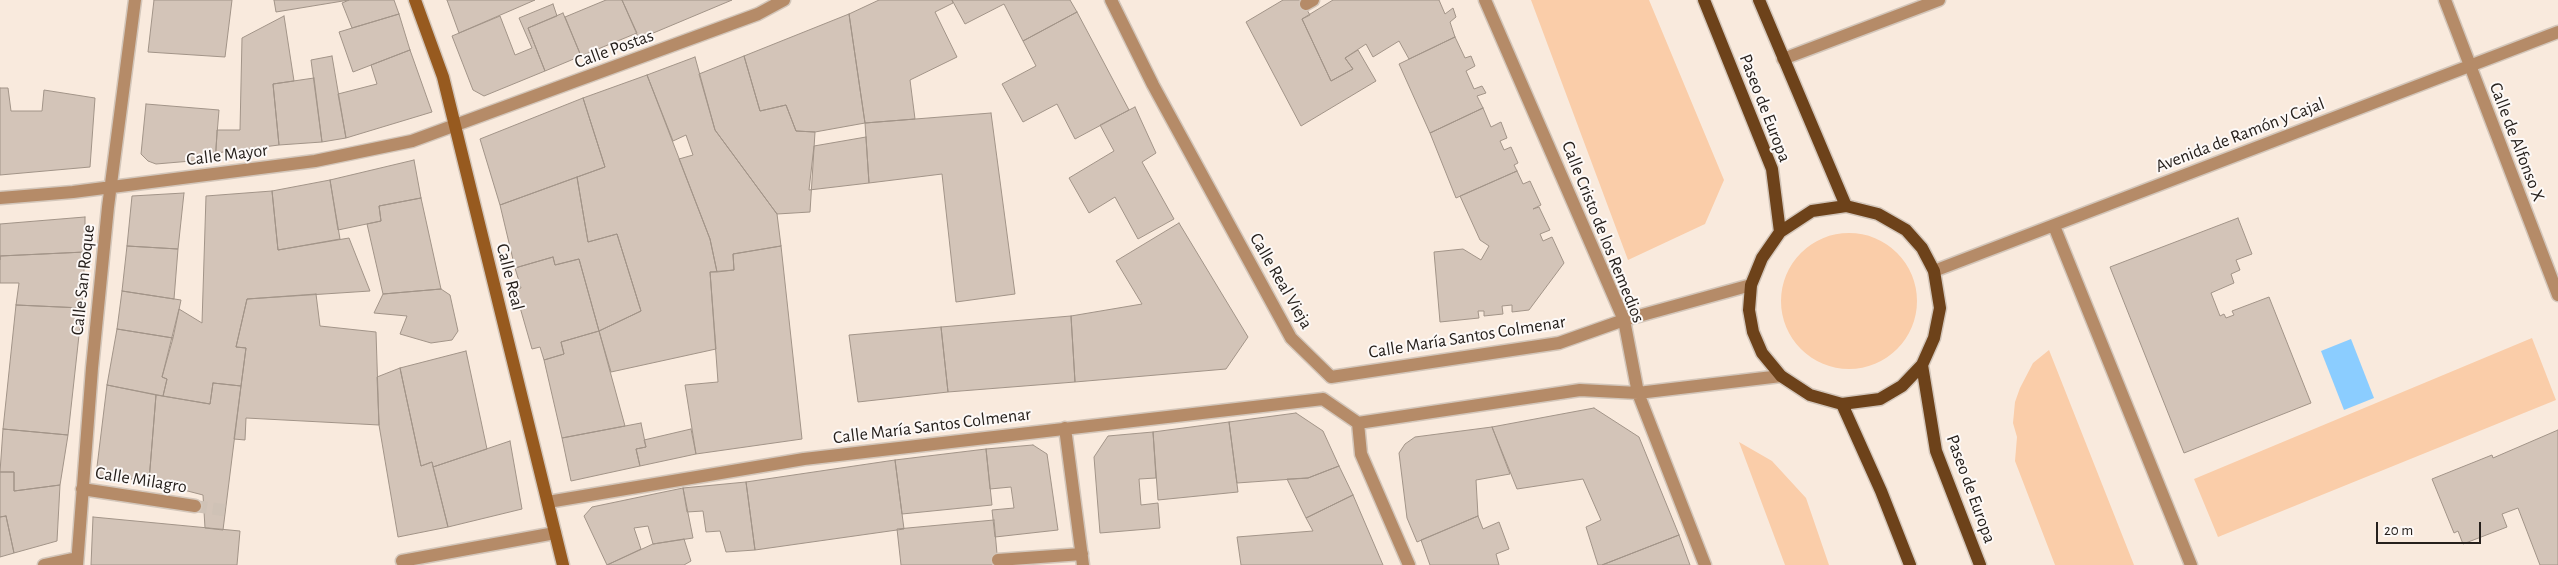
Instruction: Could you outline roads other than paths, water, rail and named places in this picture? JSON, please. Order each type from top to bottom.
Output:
[{"type":"main road","name":"Paseo de Europa","points":[[1704,0],[1772,169],[1780,232]]},
{"type":"main road","name":"Paseo de Europa","points":[[1759,0],[1846,206]]},
{"type":"main road","points":[[1846,206],[1878,214],[1906,230],[1922,248],[1934,271],[1940,308],[1934,338],[1922,365],[1902,386],[1880,399],[1842,404],[1810,395],[1781,376],[1762,353],[1753,332],[1749,310],[1751,285],[1762,258],[1780,232],[1812,211],[1846,206]]},
{"type":"main road","name":"Paseo de Europa","points":[[1922,365],[1936,451],[1980,565]]},
{"type":"main road","points":[[1842,404],[1881,491],[1910,565]]},
{"type":"street","name":"Calle San Roque","points":[[77,562],[110,186],[135,0]]},
{"type":"street","name":"Calle Real","points":[[415,0],[443,78],[555,533],[565,564]]},
{"type":"street","name":"Calle Postas","points":[[455,125],[758,14],[784,0]]},
{"type":"street","name":"Calle Real Vieja","points":[[1111,0],[1153,85],[1291,338],[1332,377]]},
{"type":"street","name":"Calle Cristo de los Remedios","points":[[1485,0],[1624,320],[1638,393],[1706,565]]},
{"type":"street","points":[[1783,59],[1939,0]]},
{"type":"street","name":"Calle de Alfonso X","points":[[2445,0],[2468,65],[2558,295]]},
{"type":"street","name":"Avenida de Ramón y Cajal","points":[[1934,271],[2558,32]]},
{"type":"street","name":"Calle Mayor","points":[[0,198],[315,162],[412,141],[455,125]]},
{"type":"street","points":[[2054,226],[2191,565]]},
{"type":"street","name":"Calle María Santos Colmenar","points":[[1332,377],[1559,343],[1624,320],[1751,285]]},
{"type":"street","points":[[1332,377],[1323,399],[1358,423],[1580,390],[1638,393],[1781,376]]},
{"type":"street","name":"Calle María Santos Colmenar","points":[[548,502],[804,459],[1323,399]]},
{"type":"street","points":[[1358,423],[1361,454],[1409,565]]},
{"type":"street","points":[[998,560],[1082,560],[1065,428]]},
{"type":"street","name":"Calle Milagro","points":[[82,489],[195,506]]},
{"type":"street","points":[[402,561],[555,533]]},
{"type":"street","points":[[44,565],[77,562]]},
{"type":"water","points":[[2351,339],[2374,398],[2344,410],[2321,351]]},
{"type":"tunnel","points":[[195,506],[230,511]]}]
